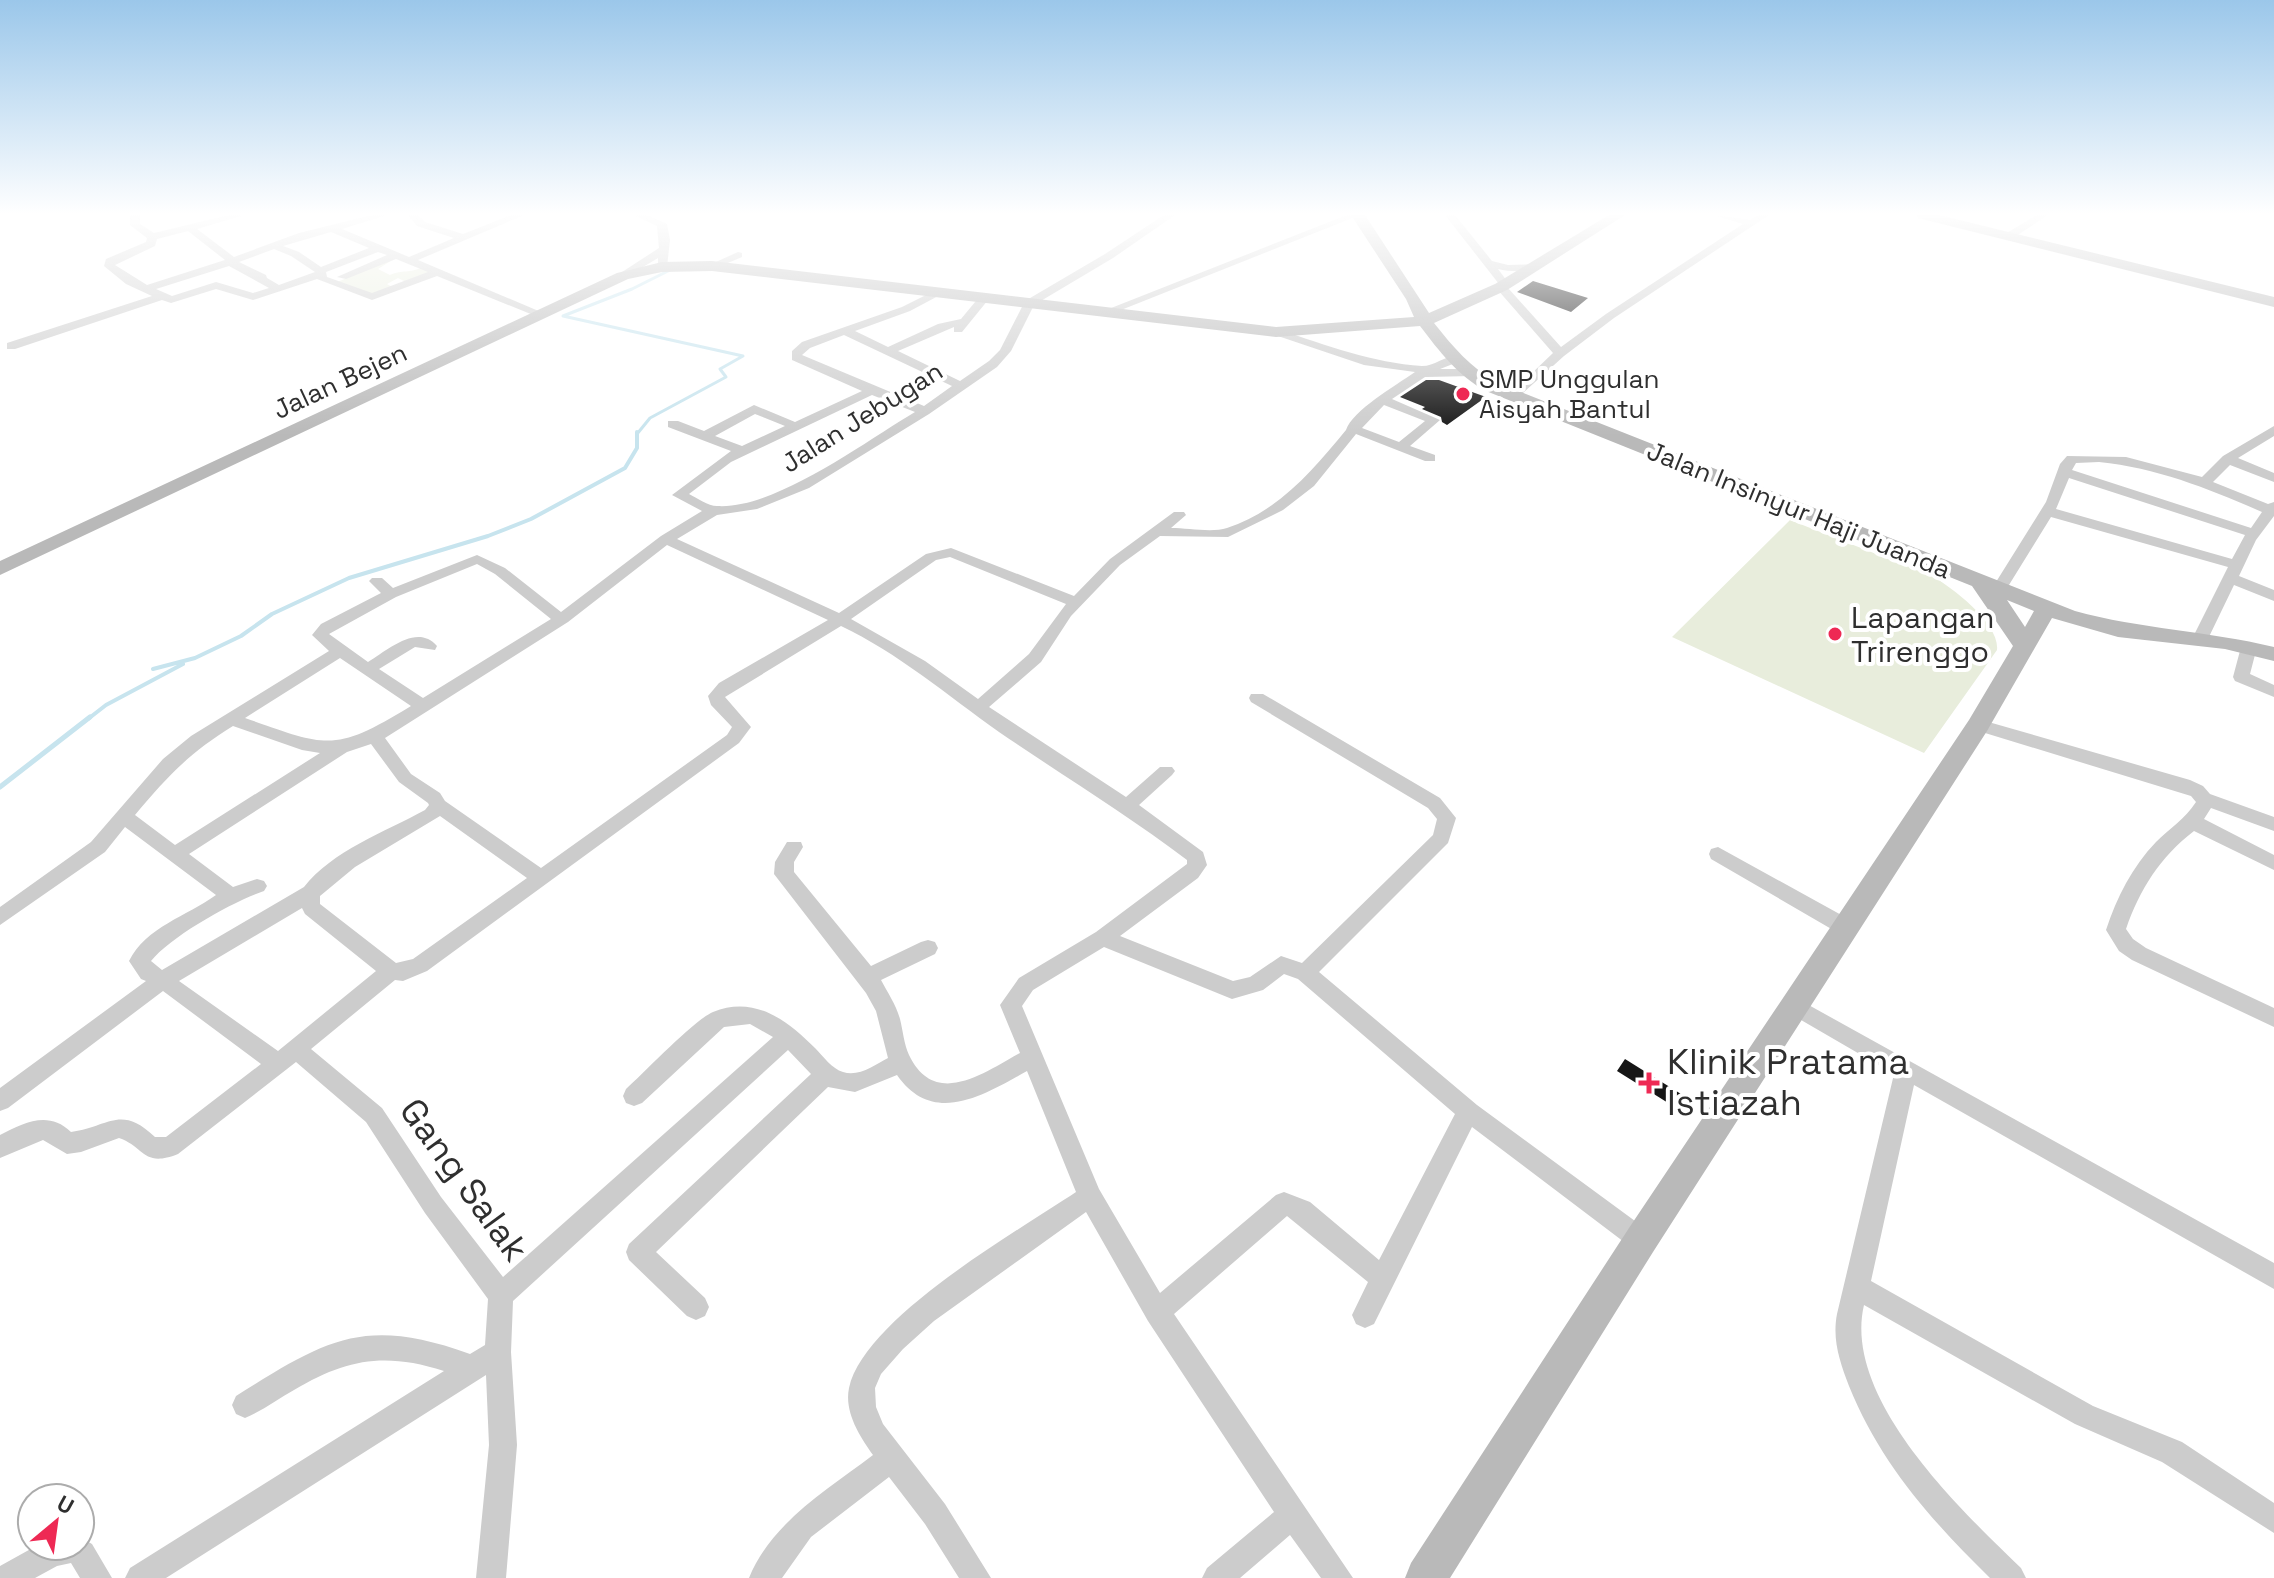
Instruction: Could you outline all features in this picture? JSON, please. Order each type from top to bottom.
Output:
[{"type":"main road","name":"Jalan Bejen","points":[[0,569],[597,289]]},
{"type":"main road","name":"Jalan Bejen","points":[[900,289],[1276,332],[1424,321],[1498,289]]},
{"type":"main road","name":"Jalan Insinyur Haji Juanda","points":[[1407,289],[1424,321],[1461,366],[1514,397],[2047,608],[2118,630],[2200,639],[2274,654]]},
{"type":"main road","points":[[2220,289],[2274,302]]},
{"type":"main road","points":[[1414,299],[1461,307]]},
{"type":"main road","name":"Jalan Insinyur Haji Juanda","points":[[1973,579],[2001,607],[2025,646]]},
{"type":"main road","points":[[1426,1578],[1641,1240],[1978,725],[2047,608]]},
{"type":"street","points":[[146,289],[160,297],[177,299],[206,289]]},
{"type":"street","points":[[225,289],[247,297],[279,289]]},
{"type":"street","points":[[347,289],[374,297],[395,289]]},
{"type":"street","points":[[478,289],[542,315]]},
{"type":"street","points":[[1029,303],[1053,289]]},
{"type":"street","points":[[1107,312],[1167,289]]},
{"type":"street","points":[[1505,289],[1560,353]]},
{"type":"street","points":[[1514,397],[1560,353],[1650,289]]},
{"type":"street","points":[[925,411],[871,391],[796,357],[806,345],[906,309],[936,293]]},
{"type":"street","points":[[11,346],[160,297]]},
{"type":"street","points":[[889,351],[942,326],[962,325],[984,298]]},
{"type":"street","name":"Jalan Jebugan","points":[[341,748],[375,736],[562,619],[666,539],[713,511],[759,503],[804,485],[925,411],[993,364],[1005,351],[1029,303]]},
{"type":"street","points":[[843,330],[959,385]]},
{"type":"street","points":[[1276,332],[1368,362],[1425,371],[1461,366]]},
{"type":"street","points":[[1157,532],[1217,534],[1234,531],[1253,522],[1305,488],[1351,428],[1381,399],[1425,371],[1461,366]]},
{"type":"street","points":[[713,511],[679,495],[742,451],[871,391]]},
{"type":"street","points":[[1381,399],[1434,420],[1400,447]]},
{"type":"street","points":[[703,437],[754,409],[795,426]]},
{"type":"street","points":[[673,424],[742,451]]},
{"type":"street","points":[[1351,428],[1430,458]]},
{"type":"street","points":[[2206,481],[2228,459],[2274,430]]},
{"type":"street","points":[[1999,590],[2047,511],[2072,459],[2135,461],[2206,481],[2272,509],[2252,533],[2200,639]]},
{"type":"street","points":[[2228,459],[2274,478]]},
{"type":"street","points":[[2065,472],[2252,533]]},
{"type":"street","points":[[2047,511],[2233,572],[2274,596]]},
{"type":"street","points":[[979,707],[1035,658],[1075,602],[1115,562],[1179,515]]},
{"type":"street","points":[[666,539],[841,619],[919,665],[1006,728],[1189,850],[1197,865],[1191,873],[1103,938],[1035,978],[1013,999],[1012,1013],[1090,1196],[1157,1312],[1338,1578]]},
{"type":"street","points":[[310,893],[308,900],[312,909],[391,971],[403,973],[420,965],[737,735],[742,727],[716,696],[725,687],[841,619],[931,557],[945,552],[1075,602]]},
{"type":"street","points":[[423,706],[346,655],[320,635],[321,632],[391,594],[477,559],[503,572],[547,612],[562,619]]},
{"type":"street","points":[[377,581],[391,594]]},
{"type":"street","points":[[368,669],[410,643],[421,641],[429,646]]},
{"type":"street","points":[[2249,647],[2241,677],[2274,691]]},
{"type":"street","points":[[0,917],[98,847],[169,763],[197,740],[346,655]]},
{"type":"street","points":[[1257,698],[1434,803],[1447,818],[1441,838],[1305,973]]},
{"type":"street","points":[[231,719],[308,746],[341,748]]},
{"type":"street","points":[[1978,725],[2165,778],[2197,791],[2205,799],[2274,824]]},
{"type":"street","points":[[375,736],[405,778],[434,798],[439,806],[540,877]]},
{"type":"street","points":[[175,854],[341,748]]},
{"type":"street","points":[[1127,806],[1166,771]]},
{"type":"street","points":[[2205,799],[2205,807],[2193,822],[2165,842],[2138,878],[2116,930],[2126,945],[2139,954],[2274,1018]]},
{"type":"street","points":[[0,1101],[163,980],[310,893],[328,876],[431,815],[439,806]]},
{"type":"street","points":[[123,816],[230,895],[257,886]]},
{"type":"street","points":[[2193,822],[2274,863]]},
{"type":"street","points":[[794,847],[785,862],[784,874],[866,978],[885,1007],[900,1062],[924,1088],[951,1096],[965,1094],[1031,1058]]},
{"type":"street","points":[[1718,854],[1847,928]]},
{"type":"street","name":"Gang Salak","points":[[230,895],[194,921],[146,949],[139,961],[148,973],[358,1099],[374,1115],[433,1205],[501,1295],[498,1352],[503,1445],[491,1578]]},
{"type":"street","points":[[1103,938],[1232,990],[1256,984],[1281,964],[1305,973],[1469,1112],[1641,1240]]},
{"type":"street","points":[[866,978],[928,948]]},
{"type":"street","points":[[0,1147],[42,1127],[57,1131],[67,1143],[86,1142],[113,1127],[126,1127],[135,1131],[150,1148],[170,1147],[287,1057],[391,971]]},
{"type":"street","points":[[1796,1007],[2274,1277]]},
{"type":"street","points":[[634,1096],[717,1020],[732,1013],[761,1017],[826,1074],[845,1085],[855,1085],[900,1062]]},
{"type":"street","points":[[501,1295],[787,1037]]},
{"type":"street","points":[[1906,1070],[1849,1313],[1848,1340],[1869,1404],[1891,1447],[1921,1487],[2011,1578]]},
{"type":"street","points":[[696,1307],[638,1252],[826,1074]]},
{"type":"street","points":[[1365,1315],[1458,1128],[1469,1112]]},
{"type":"street","points":[[976,1578],[935,1514],[866,1422],[862,1411],[862,1383],[908,1328],[941,1299],[1090,1196]]},
{"type":"street","points":[[1157,1312],[1284,1203],[1302,1210],[1382,1278]]},
{"type":"street","points":[[1857,1287],[2084,1415],[2172,1452],[2274,1519]]},
{"type":"street","points":[[245,1405],[307,1366],[348,1351],[375,1346],[404,1347],[472,1368]]},
{"type":"street","points":[[140,1578],[498,1352]]},
{"type":"street","points":[[764,1578],[801,1527],[892,1458]]},
{"type":"street","points":[[1217,1578],[1293,1515]]},
{"type":"street","points":[[7,1578],[62,1548],[74,1547],[83,1554],[97,1578]]},
{"type":"green space","points":[[351,289],[393,289],[374,297]]},
{"type":"green space","name":"Lapangan Trirenggo","points":[[1790,520],[1932,576],[1963,598],[1991,629],[1997,650],[1924,753],[1672,637]]},
{"type":"building","points":[[1522,289],[1558,289],[1588,298],[1571,312],[1517,292]]},
{"type":"building","points":[[1426,380],[1439,380],[1486,397],[1447,425],[1441,417],[1422,409],[1425,407],[1400,397]]},
{"type":"building","name":"Klinik Pratama Istiazah","points":[[1625,1059],[1681,1094],[1673,1106],[1617,1071]]},
{"type":"waterway","points":[[633,289],[563,316],[743,356],[720,369],[726,377],[650,418],[637,434]]},
{"type":"waterway","points":[[153,669],[195,658],[241,636],[272,614],[349,578],[488,536],[531,519],[625,468],[637,448],[637,434]]},
{"type":"waterway","points":[[88,719],[106,705],[183,664]]},
{"type":"waterway","points":[[0,787],[90,717]]},
{"type":"place","name":"SMP Unggulan Aisyah Bantul","points":[[1463,394]]},
{"type":"place","name":"Lapangan Trirenggo","points":[[1835,634]]},
{"type":"place","name":"Klinik Pratama Istiazah","points":[[1649,1083]]}]
